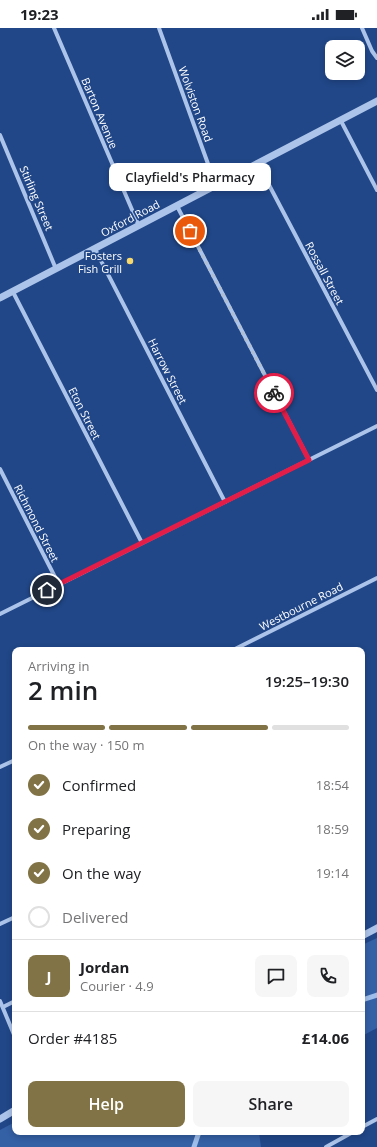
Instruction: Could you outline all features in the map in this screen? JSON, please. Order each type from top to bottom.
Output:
[{"type":"street","name":"Barton Avenue","points":[[54,28],[139,226]]},
{"type":"street","name":"Wolviston Road","points":[[159,28],[216,186]]},
{"type":"street","points":[[362,28],[372,51],[377,58]]},
{"type":"street","name":"Oxford Road","points":[[0,298],[377,101]]},
{"type":"street","points":[[341,121],[377,190]]},
{"type":"street","name":"Stirling Street","points":[[0,135],[56,269]]},
{"type":"street","name":"Rossall Street","points":[[258,164],[377,390]]},
{"type":"street","points":[[177,206],[309,460]]},
{"type":"street","name":"Harrow Street","points":[[95,249],[225,502]]},
{"type":"street","name":"Eton Street","points":[[13,292],[142,543]]},
{"type":"street","points":[[0,614],[377,426]]},
{"type":"street","name":"Richmond Street","points":[[0,469],[59,585]]},
{"type":"street","name":"Westbourne Road","points":[[239,647],[377,578]]},
{"type":"street","points":[[0,767],[12,761]]},
{"type":"street","points":[[0,924],[12,918]]},
{"type":"street","points":[[365,934],[377,928]]},
{"type":"street","points":[[0,1001],[12,1030]]},
{"type":"street","points":[[3,1007],[12,1002]]},
{"type":"street","points":[[0,1119],[12,1112]]},
{"type":"street","points":[[365,1125],[377,1119]]},
{"type":"street","points":[[326,1147],[348,1135]]},
{"type":"shaded area","points":[[377,938],[377,1028],[365,1034],[365,944]]},
{"type":"shaded area","points":[[12,1124],[12,1135],[259,1135],[261,1147],[0,1147],[0,1130]]},
{"type":"waterway","points":[[365,999],[377,995]]},
{"type":"waterway","points":[[194,1147],[198,1135]]},
{"type":"way so far","points":[[190,231],[274,393]]},
{"type":"place","name":"Clayfield's Pharmacy","points":[[190,231]]},
{"type":"place","name":"Fosters Fish Grill","points":[[130,261]]},
{"type":"route","points":[[47,590],[309,460],[274,393]]}]
